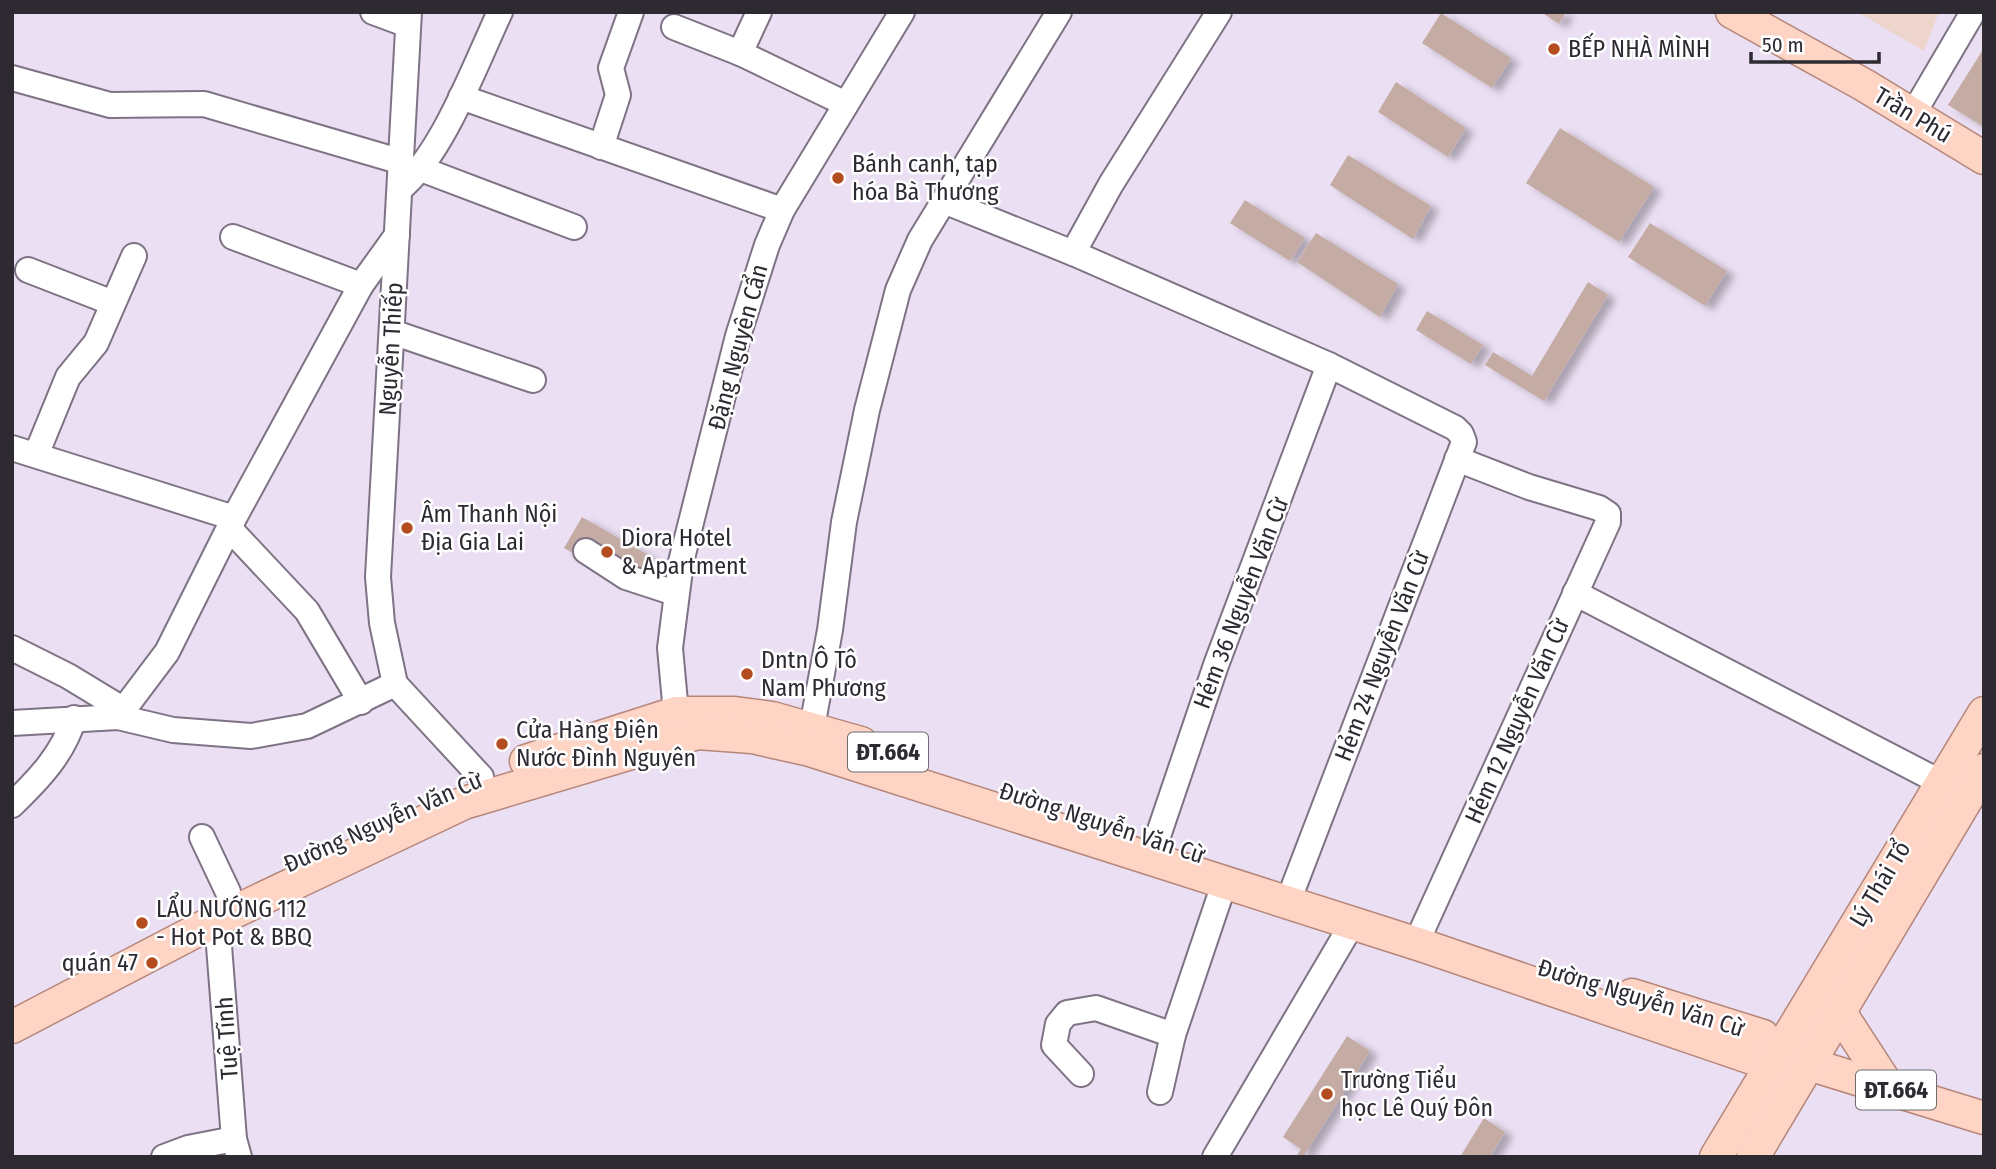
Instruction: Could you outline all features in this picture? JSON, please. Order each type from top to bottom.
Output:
[{"type":"main road","name":"Trần Phú","points":[[1732,12],[1913,114],[1984,158]]},
{"type":"main road","name":"Đường Nguyễn Văn Cừ","points":[[12,1002],[218,904],[411,804],[481,777],[676,713],[735,713],[812,727],[927,776],[1224,884],[1355,916],[1423,928],[1763,1036],[1776,1054],[1752,1058],[1355,916],[1294,886],[1156,842],[927,776],[752,737],[698,733],[464,803],[218,904],[12,1027]]},
{"type":"main road","name":"Lý Thái Tổ","points":[[1716,1157],[1984,713]]},
{"type":"main road","name":"Lý Thái Tổ","points":[[1753,1157],[1984,770]]},
{"type":"main road","points":[[1839,1011],[1889,1088]]},
{"type":"main road","name":"ĐT.664","points":[[1776,1054],[1984,1118]]},
{"type":"street","points":[[373,12],[409,18]]},
{"type":"street","points":[[411,165],[461,97],[500,12]]},
{"type":"street","points":[[601,147],[618,95],[611,68],[631,12]]},
{"type":"street","points":[[740,53],[759,12]]},
{"type":"street","name":"Đặng Nguyên Cẩn","points":[[676,713],[670,648],[675,593],[738,336],[767,245],[782,210],[902,12]]},
{"type":"street","points":[[812,727],[830,630],[844,522],[892,307],[908,262],[1059,12]]},
{"type":"street","points":[[1073,253],[1111,184],[1219,12]]},
{"type":"street","points":[[1913,114],[1973,12]]},
{"type":"street","name":"Nguyễn Thiếp","points":[[395,684],[378,601],[397,235],[401,188],[411,165],[409,18]]},
{"type":"street","points":[[674,27],[740,53],[846,104]]},
{"type":"street","points":[[12,78],[110,105],[204,104],[411,165],[574,227]]},
{"type":"street","points":[[461,97],[782,210]]},
{"type":"street","points":[[944,201],[1073,253],[1329,365]]},
{"type":"street","points":[[12,723],[121,714],[167,652],[232,523],[361,285],[397,235]]},
{"type":"street","points":[[233,237],[361,285]]},
{"type":"street","points":[[36,455],[72,370],[96,343],[134,256]]},
{"type":"street","points":[[28,270],[113,303]]},
{"type":"street","points":[[392,332],[533,380]]},
{"type":"street","name":"Hẻm 24 Nguyễn Văn Cừ","points":[[1294,886],[1464,442],[1455,428],[1329,365]]},
{"type":"street","name":"Hẻm 36 Nguyễn Văn Cừ","points":[[1156,842],[1216,665],[1329,365]]},
{"type":"street","points":[[12,448],[232,523],[307,611],[361,702]]},
{"type":"street","name":"Hẻm 12 Nguyễn Văn Cừ","points":[[1423,928],[1608,522],[1608,514],[1600,508],[1529,486],[1457,459]]},
{"type":"street","points":[[586,551],[626,577],[675,593]]},
{"type":"street","points":[[1575,593],[1942,783]]},
{"type":"street","points":[[12,648],[68,676],[121,714],[173,730],[251,736],[307,726],[395,684],[481,777]]},
{"type":"street","points":[[12,805],[44,773],[61,750],[74,719]]},
{"type":"street","points":[[202,837],[218,904]]},
{"type":"street","points":[[1160,1092],[1173,1035],[1224,884]]},
{"type":"street","name":"Tuệ Tĩnh","points":[[218,904],[237,1148]]},
{"type":"street","points":[[1215,1157],[1355,916]]},
{"type":"street","points":[[1082,1074],[1054,1045],[1058,1024],[1067,1013],[1097,1008],[1173,1035]]},
{"type":"street","points":[[164,1157],[188,1148],[237,1148]]},
{"type":"shaded area","points":[[1857,12],[1939,12],[1924,51]]},
{"type":"building","points":[[1541,12],[1566,12],[1559,24]]},
{"type":"building","points":[[1441,13],[1511,58],[1492,88],[1422,43]]},
{"type":"building","points":[[1984,48],[1984,127],[1948,105]]},
{"type":"building","points":[[1396,82],[1466,128],[1448,157],[1378,112]]},
{"type":"building","points":[[1560,128],[1654,187],[1619,242],[1526,183]]},
{"type":"building","points":[[1348,155],[1431,206],[1413,239],[1330,185]]},
{"type":"building","points":[[1245,200],[1305,238],[1290,261],[1230,223]]},
{"type":"building","points":[[1650,223],[1727,271],[1705,306],[1628,257]]},
{"type":"building","points":[[1316,233],[1398,284],[1380,317],[1297,262]]},
{"type":"building","points":[[1588,282],[1608,295],[1544,401],[1485,365],[1493,352],[1532,376]]},
{"type":"building","points":[[1427,311],[1483,345],[1471,364],[1416,330]]},
{"type":"building","name":"Diora Hotel & Apartment","points":[[582,517],[650,556],[632,588],[564,548]]},
{"type":"building","name":"Trường Tiểu học Lê Quý Đôn","points":[[1347,1036],[1370,1051],[1303,1157],[1296,1157],[1301,1149],[1283,1137]]},
{"type":"building","name":"Trường Tiểu học Lê Quý Đôn","points":[[1484,1118],[1505,1132],[1490,1157],[1460,1157]]},
{"type":"place","name":"BẾP NHÀ MÌNH","points":[[1554,49]]},
{"type":"place","name":"Bánh canh, tạp hóa Bà Thương","points":[[838,178]]},
{"type":"place","name":"Âm Thanh Nội Địa Gia Lai","points":[[407,528]]},
{"type":"place","name":"Diora Hotel & Apartment","points":[[607,552]]},
{"type":"place","name":"Dntn Ô Tô Nam Phương","points":[[747,674]]},
{"type":"place","name":"Cửa Hàng Điện Nước Đình Nguyên","points":[[502,744]]},
{"type":"place","name":"LẨU NƯỚNG 112 - Hot Pot & BBQ","points":[[142,923]]},
{"type":"place","name":"quán 47","points":[[152,963]]},
{"type":"place","name":"Trường Tiểu học Lê Quý Đôn","points":[[1327,1094]]}]
